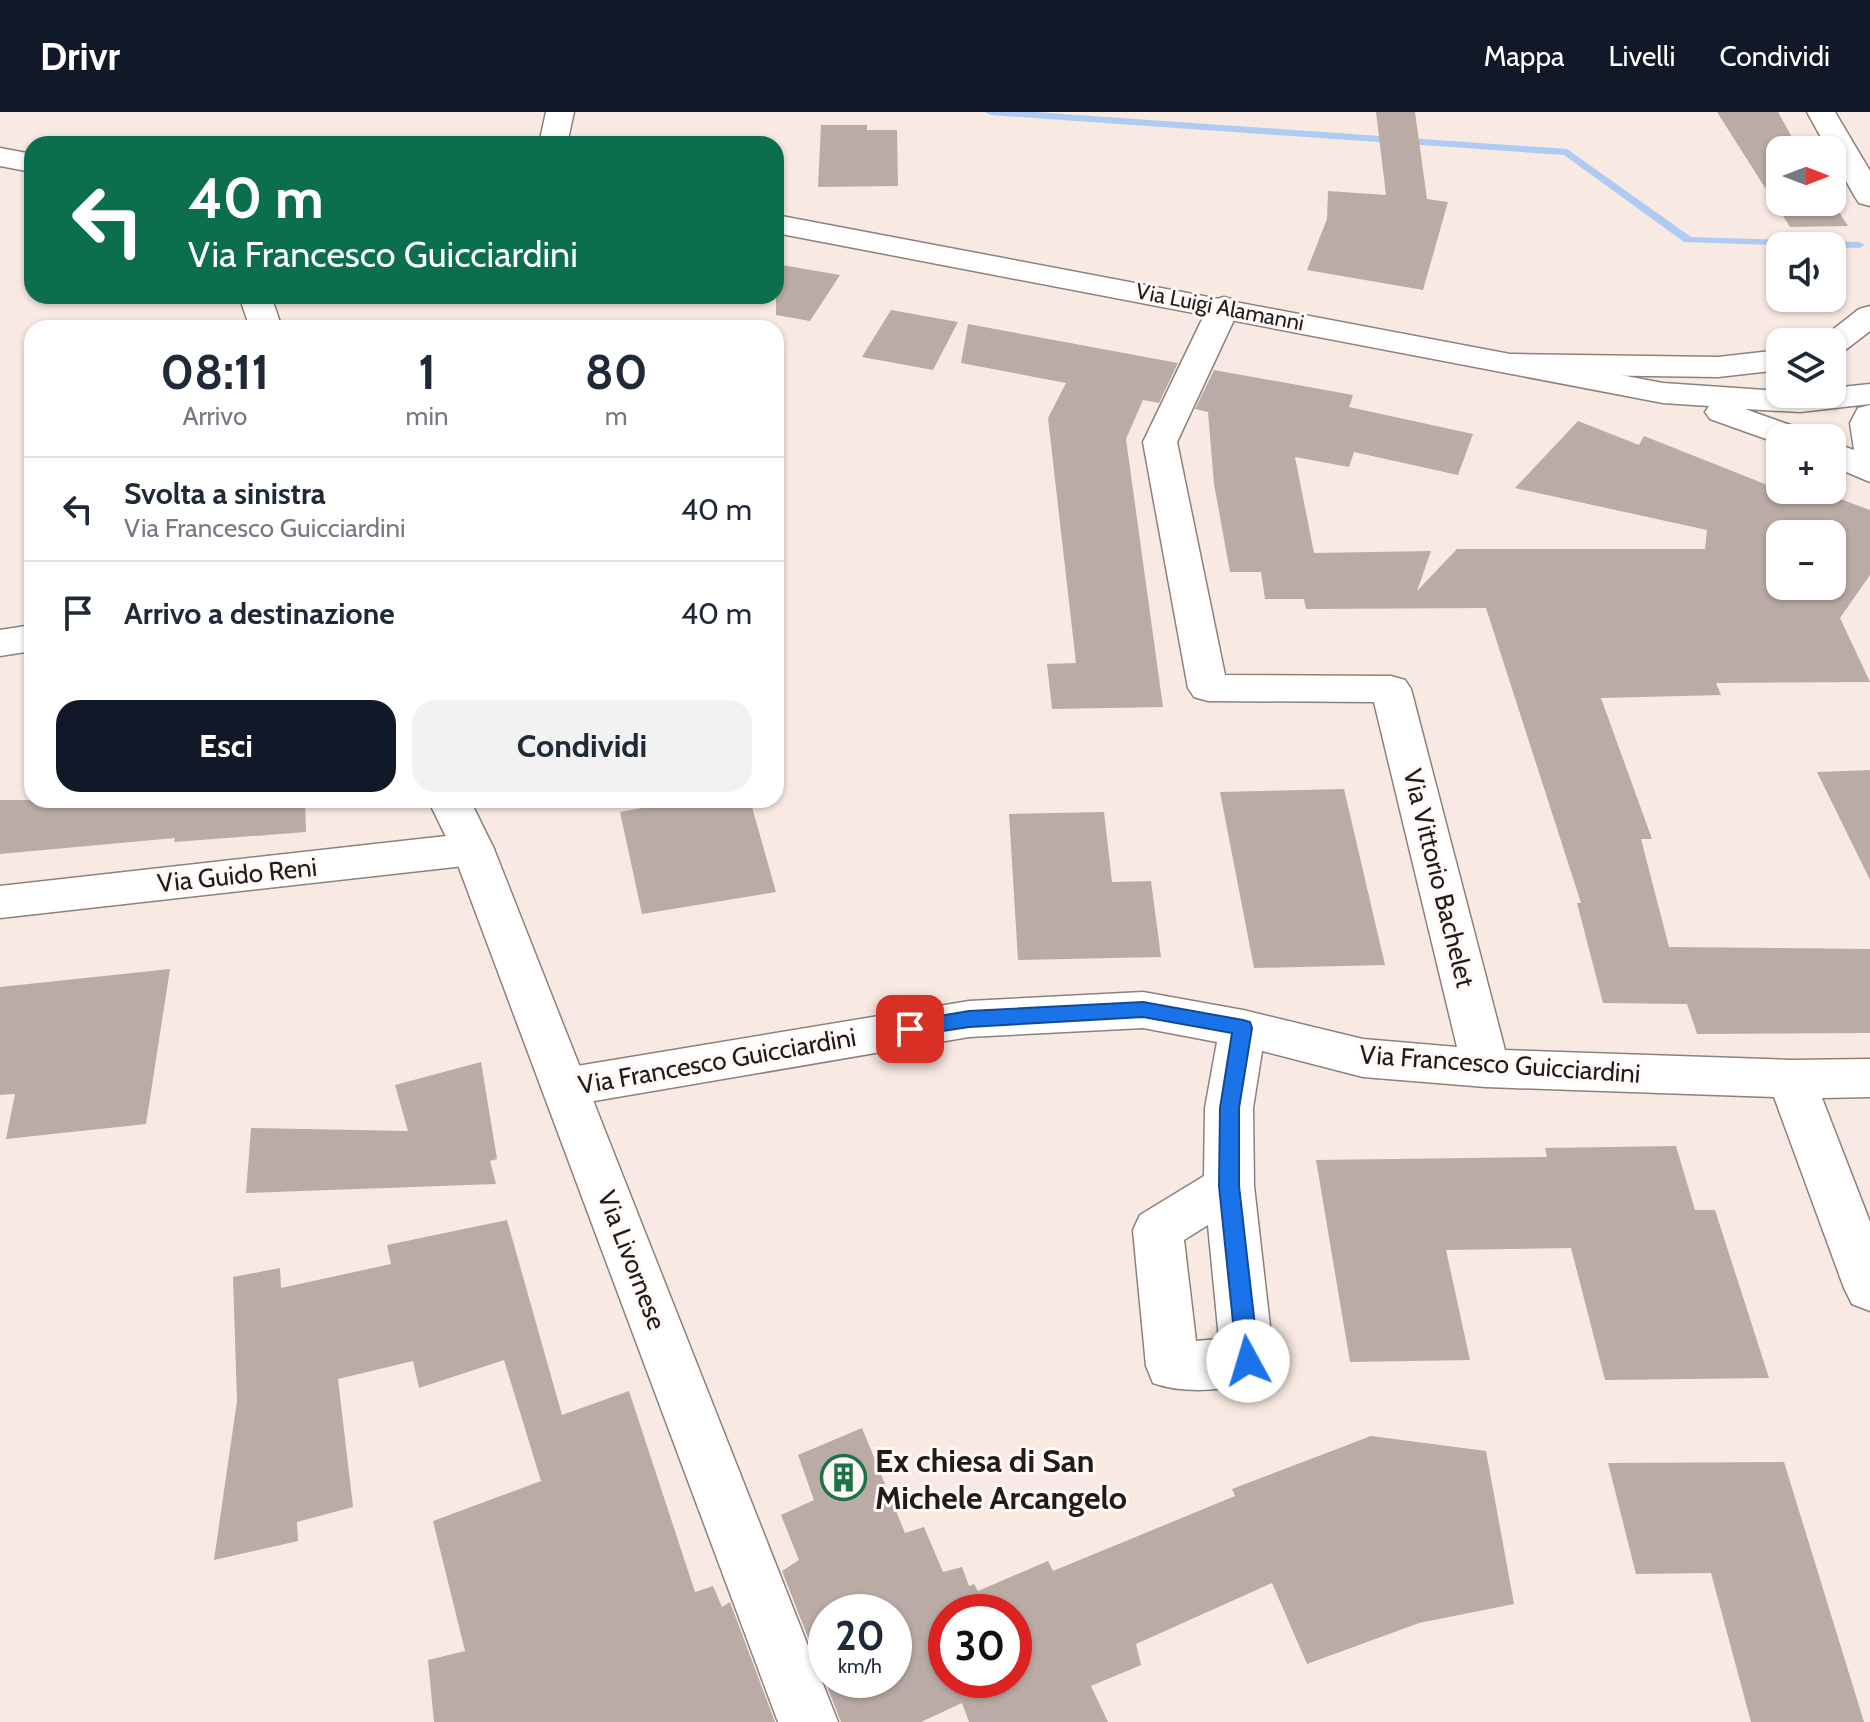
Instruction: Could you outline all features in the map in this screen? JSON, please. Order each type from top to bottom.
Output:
[{"type":"street","points":[[555,136],[560,112]]},
{"type":"street","points":[[1822,115],[1868,189]]},
{"type":"street","points":[[0,157],[24,162]]},
{"type":"street","name":"Via Luigi Alamanni","points":[[784,225],[1663,393],[1800,402],[1870,394]]},
{"type":"street","name":"Via Vittorio Bachelet","points":[[1224,307],[1160,442],[1208,688],[1391,689],[1486,1068]]},
{"type":"street","points":[[1846,334],[1870,316]]},
{"type":"street","points":[[1513,364],[1718,367],[1766,362]]},
{"type":"street","name":"Via Luigi Alamanni","points":[[1663,393],[1766,428]]},
{"type":"street","points":[[1870,415],[1867,423],[1870,447]]},
{"type":"street","points":[[1846,459],[1870,471]]},
{"type":"street","points":[[0,643],[24,639]]},
{"type":"street","name":"Via Livornese","points":[[453,808],[473,849],[808,1722]]},
{"type":"street","name":"Via Guido Reni","points":[[0,902],[473,849]]},
{"type":"street","name":"Via Francesco Guicciardini","points":[[565,1087],[969,1019],[1143,1010],[1243,1028],[1363,1058],[1486,1068],[1791,1079],[1870,1078]]},
{"type":"street","points":[[1229,1186],[1229,1108],[1243,1028]]},
{"type":"street","points":[[1791,1079],[1870,1288]]},
{"type":"building","points":[[1376,112],[1415,112],[1427,199],[1448,202],[1423,290],[1307,270],[1327,219],[1328,191],[1386,195]]},
{"type":"building","points":[[1717,112],[1778,112],[1791,136],[1766,136],[1766,189]]},
{"type":"building","points":[[821,125],[867,125],[867,130],[897,130],[898,186],[818,187]]},
{"type":"building","points":[[1783,216],[1842,216],[1848,226],[1790,227]]},
{"type":"building","points":[[784,265],[840,275],[810,321],[776,315],[776,304],[784,304]]},
{"type":"building","points":[[891,310],[958,322],[933,370],[862,357]]},
{"type":"building","points":[[968,324],[1178,363],[1159,403],[1143,400],[1126,439],[1163,707],[1052,709],[1047,664],[1076,663],[1048,418],[1066,383],[961,363]]},
{"type":"building","points":[[1214,370],[1353,395],[1349,407],[1473,434],[1458,475],[1354,452],[1349,467],[1295,457],[1314,553],[1431,551],[1417,591],[1457,549],[1705,549],[1707,530],[1515,488],[1578,421],[1639,445],[1644,436],[1766,484],[1766,504],[1846,504],[1846,501],[1870,510],[1870,575],[1840,618],[1870,682],[1716,683],[1721,695],[1601,698],[1652,839],[1641,839],[1669,947],[1870,949],[1870,1033],[1697,1034],[1687,1004],[1603,1003],[1577,903],[1581,903],[1486,608],[1306,609],[1304,599],[1265,599],[1261,572],[1230,572],[1214,484],[1208,412],[1195,409]]},
{"type":"building","points":[[1870,770],[1870,880],[1817,772]]},
{"type":"building","points":[[1344,789],[1385,965],[1254,968],[1220,792]]},
{"type":"building","points":[[0,800],[24,800],[24,808],[305,808],[306,832],[174,842],[175,838],[0,854]]},
{"type":"building","points":[[642,808],[752,808],[776,892],[642,914],[620,812]]},
{"type":"building","points":[[1104,812],[1112,882],[1151,881],[1161,957],[1018,960],[1009,814]]},
{"type":"building","points":[[170,969],[146,1124],[6,1139],[15,1094],[0,1095],[0,987]]},
{"type":"building","points":[[481,1062],[497,1159],[490,1161],[496,1184],[246,1193],[251,1128],[408,1131],[395,1085]]},
{"type":"building","points":[[1676,1146],[1695,1210],[1715,1210],[1769,1378],[1605,1380],[1571,1248],[1446,1250],[1470,1360],[1350,1362],[1316,1160],[1547,1157],[1545,1148]]},
{"type":"building","points":[[507,1220],[562,1415],[629,1391],[695,1592],[713,1586],[722,1607],[730,1602],[775,1722],[434,1722],[428,1660],[465,1651],[433,1521],[541,1481],[504,1360],[419,1388],[413,1361],[338,1379],[353,1507],[297,1522],[298,1541],[214,1560],[237,1401],[233,1277],[280,1268],[281,1288],[391,1264],[387,1245]]},
{"type":"building","points":[[862,1428],[905,1533],[924,1527],[943,1572],[962,1567],[969,1586],[974,1584],[978,1591],[1048,1561],[1053,1571],[1235,1496],[1232,1489],[1371,1436],[1486,1451],[1514,1604],[1419,1623],[1307,1664],[1272,1583],[1136,1644],[1141,1665],[1091,1686],[1108,1722],[969,1722],[962,1703],[921,1722],[841,1722],[832,1698],[912,1698],[912,1594],[808,1594],[808,1638],[782,1571],[799,1560],[781,1515],[814,1500],[798,1455]]},
{"type":"building","points":[[1784,1462],[1864,1722],[1751,1722],[1711,1573],[1636,1574],[1608,1463]]},
{"type":"waterway","points":[[990,112],[1567,152],[1688,240],[1859,245]]},
{"type":"place","name":"Ex chiesa di San Michele Arcangelo","points":[[844,1478]]},
{"type":"route","points":[[910,1029],[969,1019],[1143,1010],[1243,1028],[1229,1108],[1229,1186],[1248,1361]]}]
